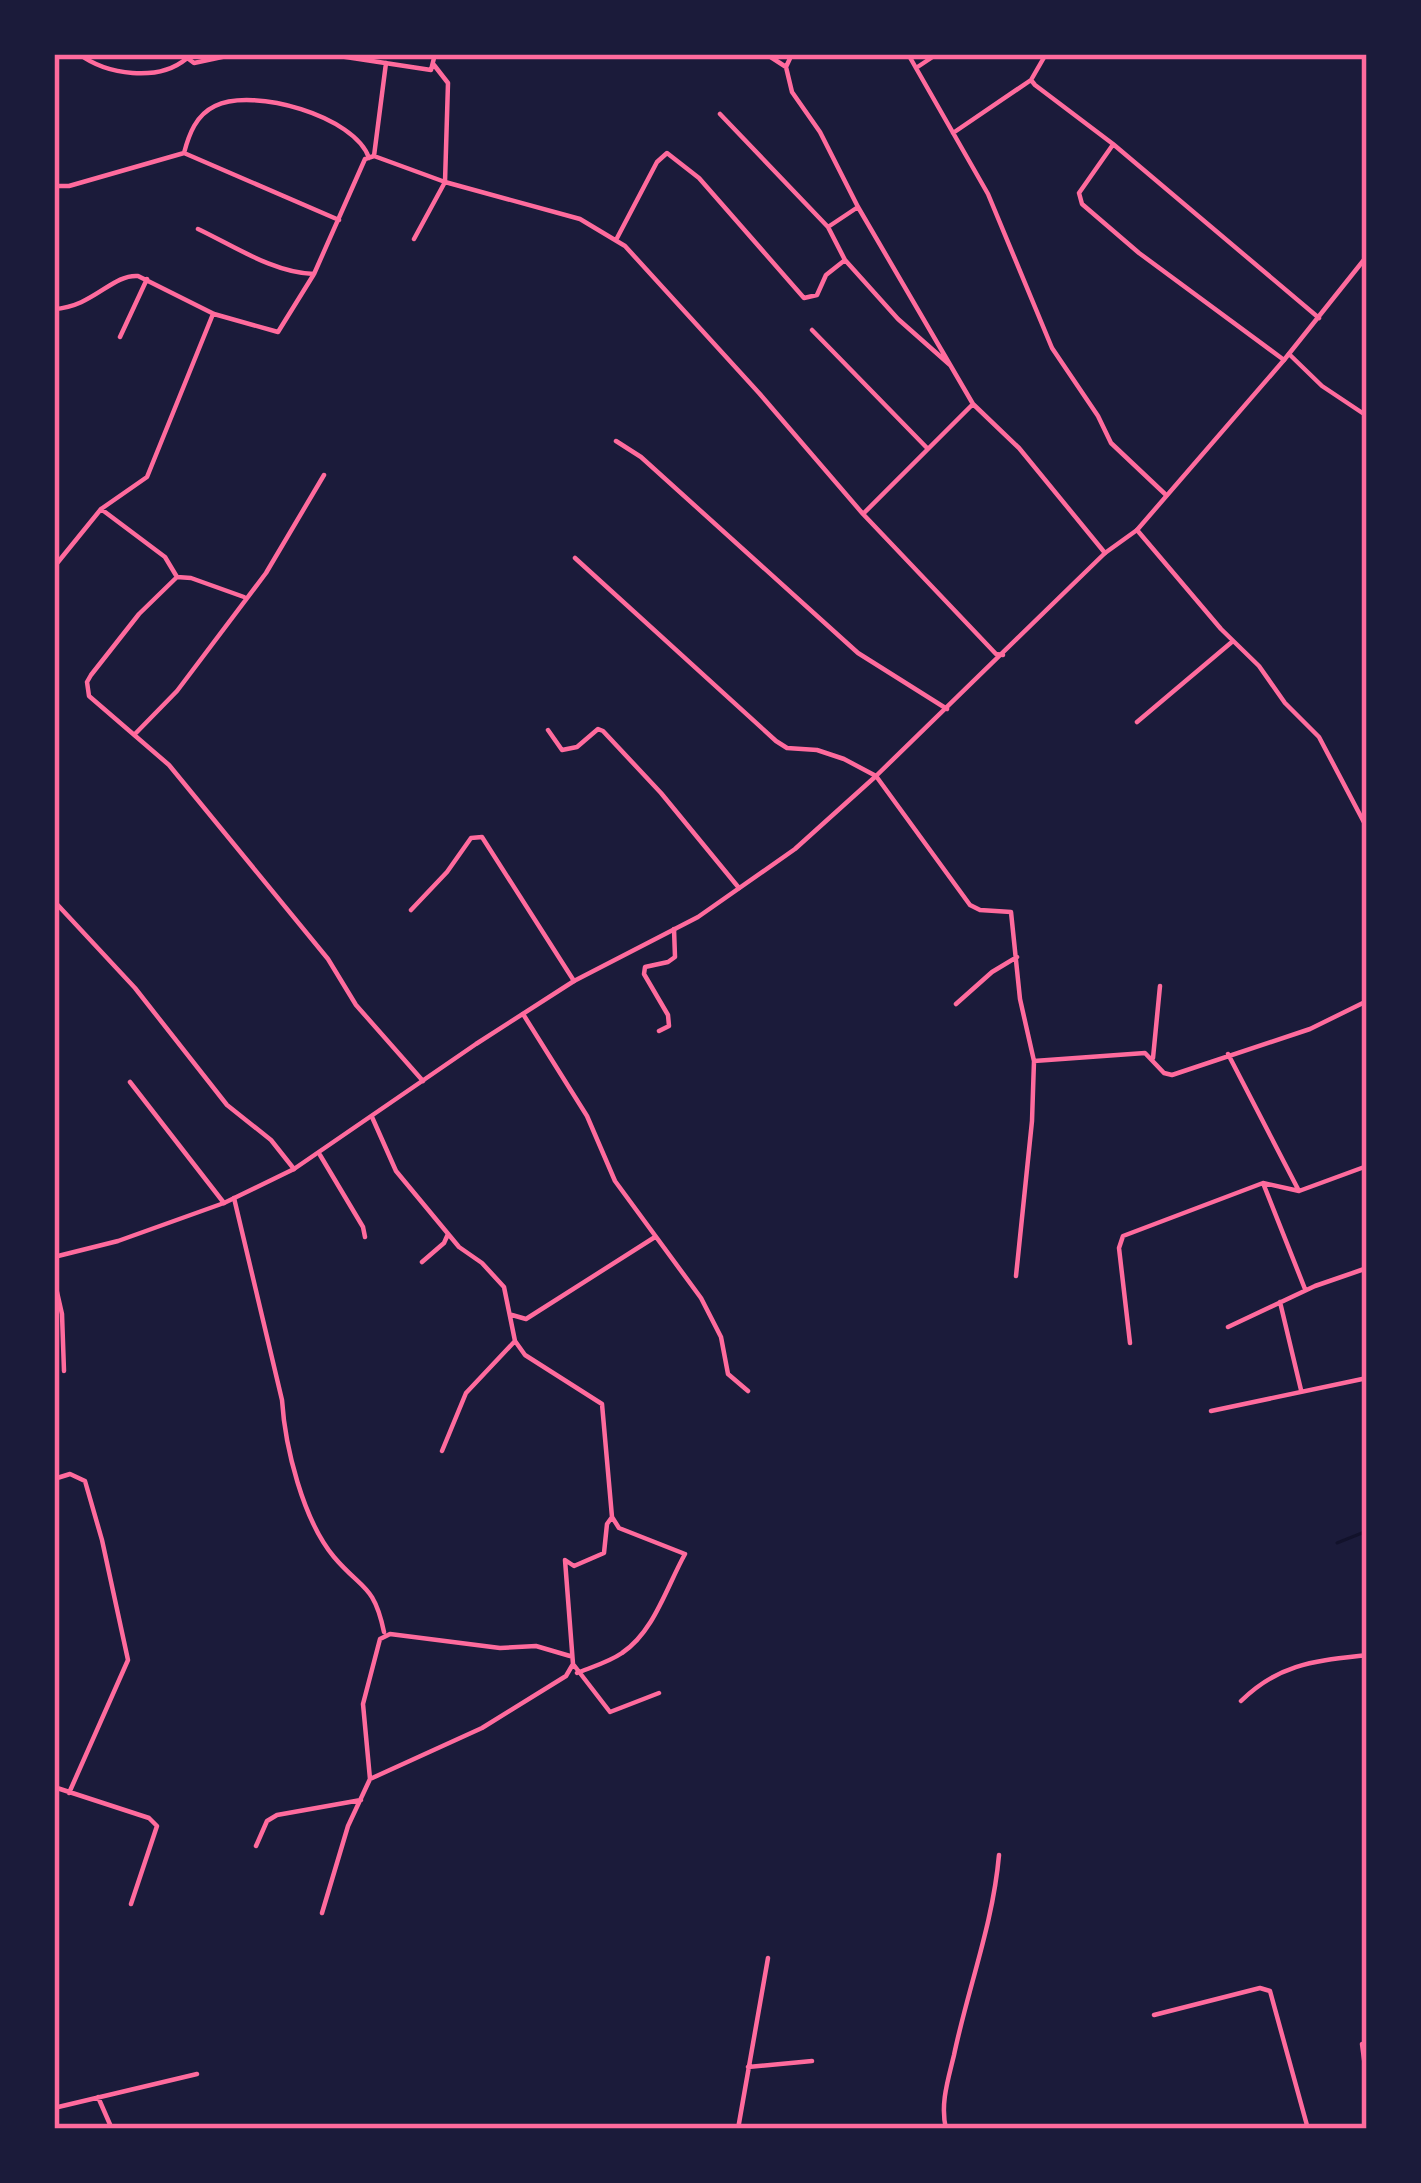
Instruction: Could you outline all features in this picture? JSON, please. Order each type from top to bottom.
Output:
[{"type":"street","points":[[79,54],[101,67],[140,73],[172,71],[184,57],[194,63],[236,54]]},
{"type":"street","points":[[326,54],[430,70],[435,54]]},
{"type":"street","points":[[766,54],[786,67]]},
{"type":"street","points":[[793,54],[786,67],[792,92],[820,132],[858,207],[973,404],[1019,448],[1105,553]]},
{"type":"street","points":[[908,54],[988,194],[1052,348],[1111,443],[1165,494]]},
{"type":"street","points":[[916,68],[937,54]]},
{"type":"street","points":[[953,133],[1030,80],[1045,55],[1056,54]]},
{"type":"street","points":[[54,309],[85,303],[125,275],[147,279],[214,314],[278,332],[314,274],[372,156],[386,63]]},
{"type":"street","points":[[414,239],[445,182],[448,83],[434,65]]},
{"type":"street","points":[[1030,80],[1319,318]]},
{"type":"street","points":[[184,153],[191,129],[212,106],[234,100],[288,106],[335,122],[359,138],[372,156],[445,182],[580,219],[616,240],[760,393],[863,514],[1003,655]]},
{"type":"street","points":[[720,114],[829,227],[845,260],[898,319],[954,369]]},
{"type":"street","points":[[1113,145],[1079,193],[1082,204],[1139,253],[1367,416]]},
{"type":"street","points":[[54,186],[69,186],[184,153],[339,220]]},
{"type":"street","points":[[616,240],[657,162],[667,153],[699,178],[804,298],[817,295],[826,275],[845,260]]},
{"type":"street","points":[[829,227],[858,207]]},
{"type":"street","points":[[198,229],[262,260],[300,274],[314,274]]},
{"type":"street","points":[[54,1257],[118,1241],[224,1203],[295,1169],[523,1014],[674,929],[795,849],[947,709],[1105,553],[1137,530],[1287,357],[1367,256]]},
{"type":"street","points":[[121,337],[147,279]]},
{"type":"street","points":[[54,567],[101,509],[147,477],[214,314]]},
{"type":"street","points":[[812,330],[928,449]]},
{"type":"street","points":[[863,514],[973,404]]},
{"type":"street","points":[[616,441],[641,457],[858,653],[947,709]]},
{"type":"street","points":[[134,734],[177,691],[266,573],[324,475]]},
{"type":"street","points":[[101,509],[166,557],[178,577]]},
{"type":"street","points":[[1137,530],[1319,737],[1367,828]]},
{"type":"street","points":[[575,558],[776,741],[844,759],[876,776],[970,905],[1011,911],[1019,999],[1034,1061],[1016,1276]]},
{"type":"street","points":[[244,597],[178,577],[140,614],[86,682],[89,696],[169,765],[328,958],[356,1005],[423,1081]]},
{"type":"street","points":[[1137,722],[1233,640]]},
{"type":"street","points":[[548,730],[562,751],[603,731],[739,888]]},
{"type":"street","points":[[411,910],[448,872],[471,838],[482,837],[574,982]]},
{"type":"street","points":[[54,902],[135,988],[226,1106],[272,1140],[295,1169]]},
{"type":"street","points":[[659,1031],[669,1026],[668,1016],[644,974],[645,967],[675,956],[674,929]]},
{"type":"street","points":[[956,1004],[1017,957]]},
{"type":"street","points":[[1153,1058],[1160,986]]},
{"type":"street","points":[[1034,1061],[1138,1052],[1153,1058],[1172,1076],[1310,1029],[1367,1001]]},
{"type":"street","points":[[523,1014],[587,1116],[615,1181],[701,1298],[721,1337],[728,1374],[748,1391]]},
{"type":"street","points":[[1228,1054],[1299,1191]]},
{"type":"street","points":[[130,1082],[224,1203]]},
{"type":"street","points":[[371,1118],[396,1171],[448,1234],[504,1287],[515,1341],[525,1355],[602,1404],[613,1517],[619,1528],[685,1554],[634,1643],[620,1655],[578,1672]]},
{"type":"street","points":[[320,1155],[365,1238]]},
{"type":"street","points":[[1130,1343],[1119,1248],[1123,1236],[1263,1183],[1299,1191],[1367,1166]]},
{"type":"street","points":[[1263,1183],[1306,1291]]},
{"type":"street","points":[[235,1198],[304,1501],[332,1556],[365,1585],[378,1604],[384,1635],[365,1685],[370,1778],[348,1826],[322,1913]]},
{"type":"street","points":[[422,1262],[448,1234]]},
{"type":"street","points":[[512,1315],[526,1319],[655,1238]]},
{"type":"street","points":[[1228,1327],[1367,1268]]},
{"type":"street","points":[[54,1279],[62,1314],[64,1371]]},
{"type":"street","points":[[1280,1303],[1301,1391]]},
{"type":"street","points":[[442,1451],[466,1393],[515,1341]]},
{"type":"street","points":[[1211,1411],[1367,1378]]},
{"type":"street","points":[[54,1479],[70,1474],[85,1481],[128,1660],[69,1793]]},
{"type":"street","points":[[613,1517],[607,1524],[604,1552],[574,1566],[565,1560],[571,1660],[610,1712],[659,1693]]},
{"type":"street","points":[[384,1635],[500,1648],[536,1646],[571,1660]]},
{"type":"street","points":[[1241,1701],[1266,1676],[1321,1660],[1367,1654]]},
{"type":"street","points":[[370,1778],[497,1719],[555,1684],[571,1660]]},
{"type":"street","points":[[54,1787],[149,1818],[158,1826],[131,1904]]},
{"type":"street","points":[[256,1846],[267,1821],[278,1815],[361,1799]]},
{"type":"street","points":[[946,2129],[943,2107],[988,1927],[999,1855]]},
{"type":"street","points":[[738,2129],[768,1958]]},
{"type":"street","points":[[1154,2015],[1260,1988],[1270,1991],[1308,2129]]},
{"type":"street","points":[[1362,2044],[1367,2082]]},
{"type":"street","points":[[748,2067],[812,2061]]},
{"type":"street","points":[[54,2108],[197,2074]]},
{"type":"street","points":[[98,2097],[112,2129]]},
{"type":"waterway","points":[[1337,1543],[1367,1531]]}]
